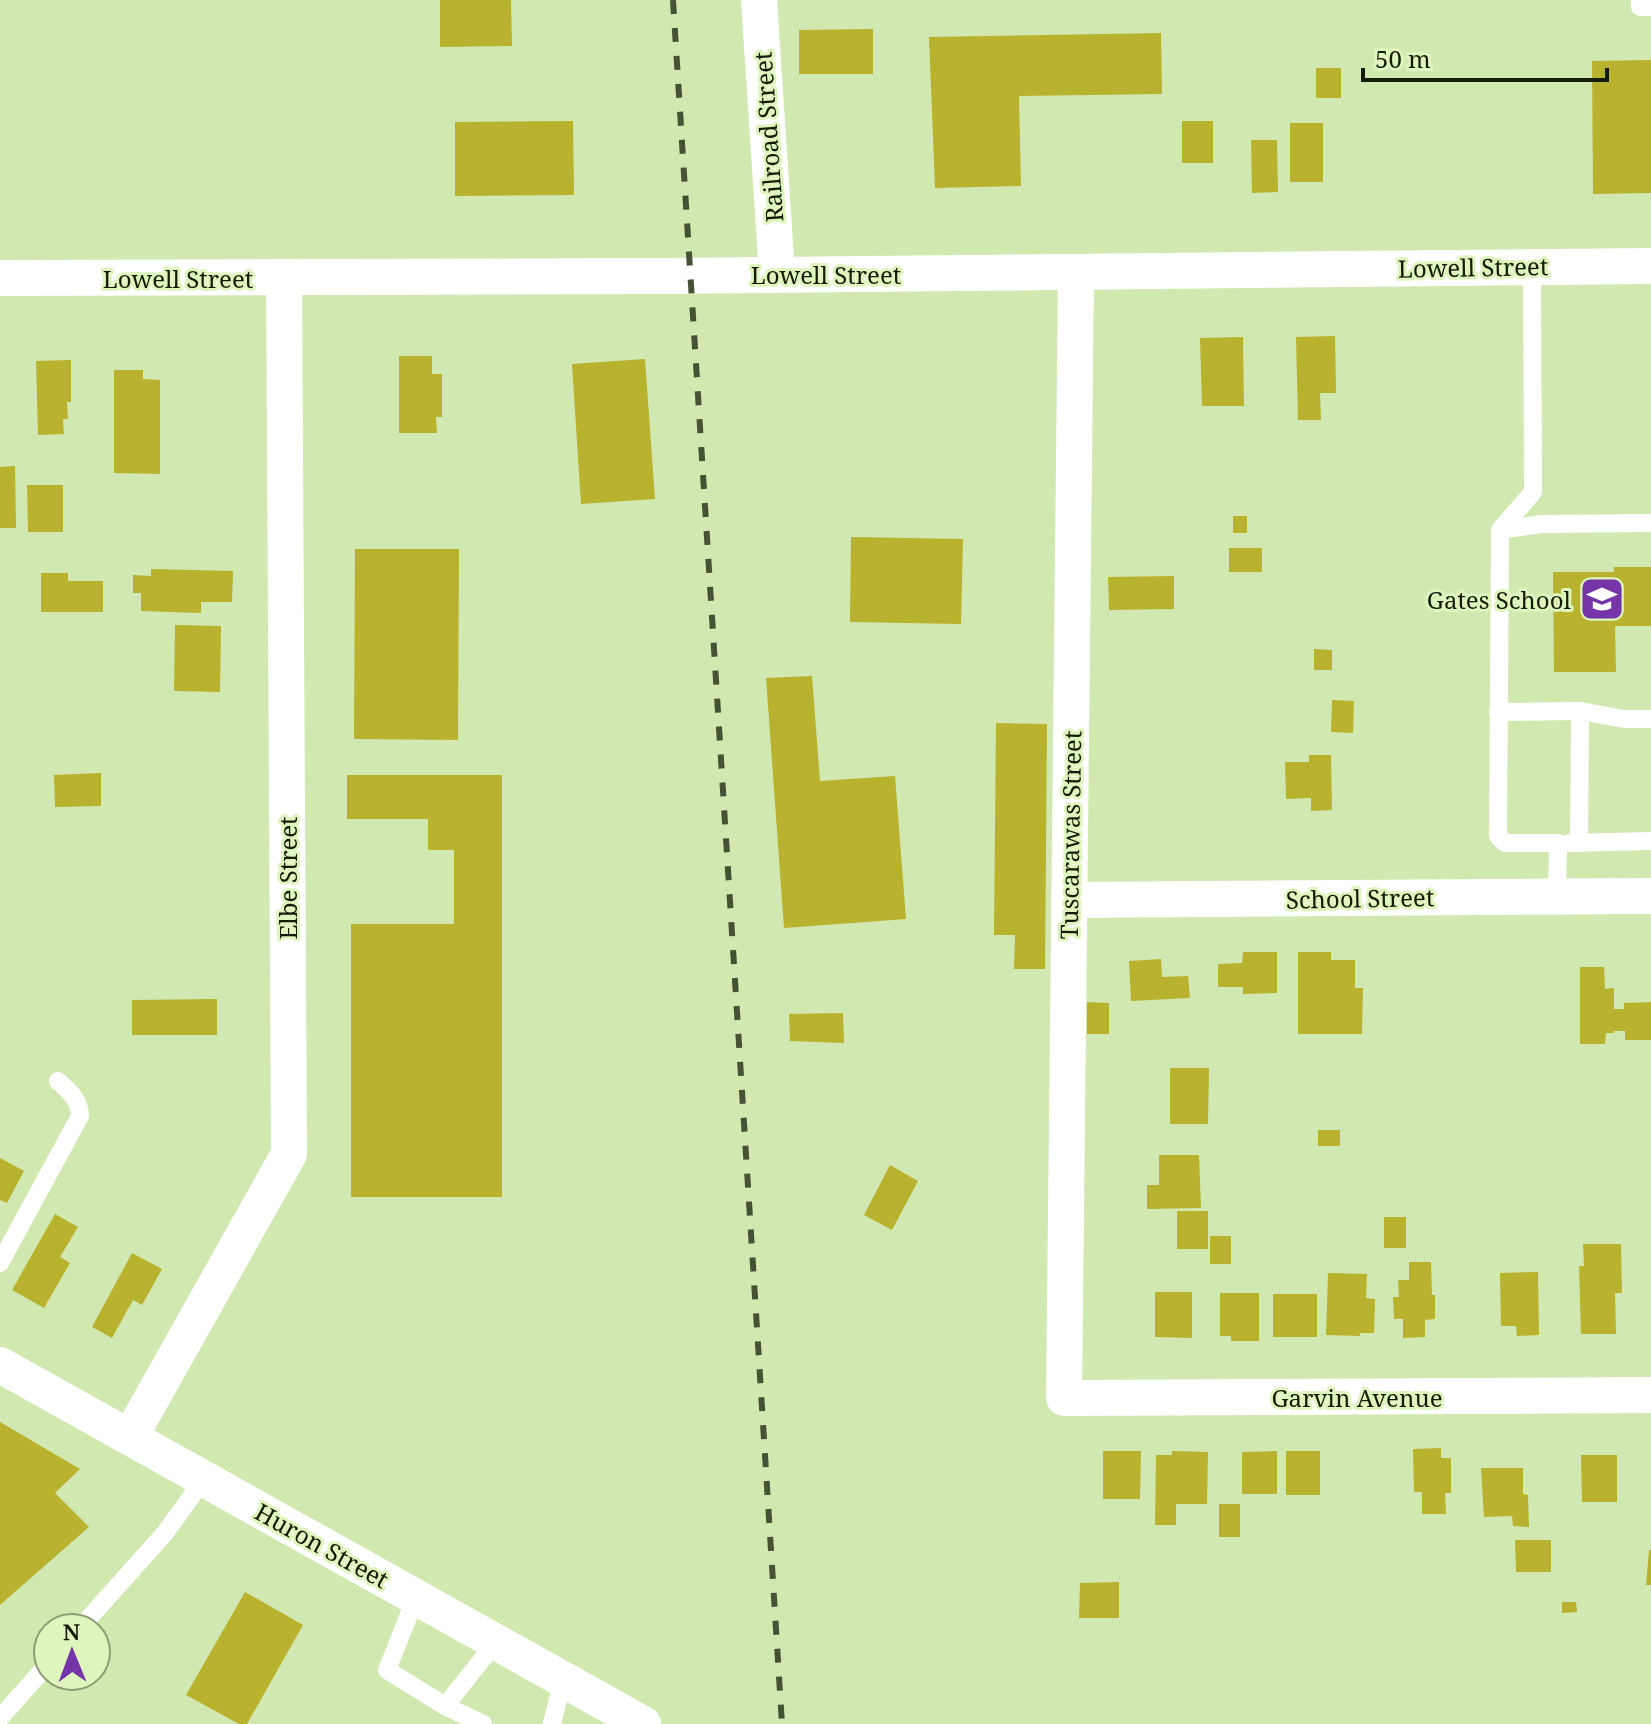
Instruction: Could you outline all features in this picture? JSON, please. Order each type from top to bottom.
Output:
[{"type":"street","name":"Railroad Street","points":[[759,0],[777,274]]},
{"type":"street","name":"Lowell Street","points":[[0,278],[1651,266]]},
{"type":"street","name":"Tuscarawas Street","points":[[1064,1398],[1076,272]]},
{"type":"street","name":"Elbe Street","points":[[130,1437],[289,1154],[284,277]]},
{"type":"street","name":"School Street","points":[[1069,900],[1651,896]]},
{"type":"street","name":"Huron Street","points":[[0,1365],[643,1724]]},
{"type":"street","name":"Garvin Avenue","points":[[1064,1398],[1651,1395]]},
{"type":"lane","points":[[1640,0],[1640,7],[1651,7]]},
{"type":"lane","points":[[1532,266],[1533,492],[1500,530],[1498,836],[1505,843],[1651,841]]},
{"type":"lane","points":[[1500,530],[1541,524],[1651,523]]},
{"type":"lane","points":[[1498,712],[1580,711],[1624,719],[1651,719]]},
{"type":"lane","points":[[1579,843],[1580,711]]},
{"type":"lane","points":[[1557,896],[1558,843]]},
{"type":"lane","points":[[0,1263],[80,1116],[74,1097],[58,1081]]},
{"type":"lane","points":[[94,1612],[165,1533],[204,1479]]},
{"type":"lane","points":[[416,1597],[387,1670],[445,1706],[483,1724]]},
{"type":"lane","points":[[445,1706],[496,1642]]},
{"type":"lane","points":[[552,1724],[563,1679]]},
{"type":"lane","points":[[0,1718],[32,1682]]},
{"type":"building","points":[[440,0],[511,0],[512,46],[440,47]]},
{"type":"building","points":[[873,29],[873,74],[799,74],[799,30]]},
{"type":"building","points":[[1161,33],[1162,94],[1019,96],[1021,186],[935,188],[929,37]]},
{"type":"building","points":[[1651,60],[1651,193],[1593,194],[1592,61]]},
{"type":"building","points":[[1316,68],[1341,68],[1341,98],[1316,98]]},
{"type":"building","points":[[573,121],[574,195],[455,196],[455,122]]},
{"type":"building","points":[[1182,121],[1213,121],[1213,163],[1182,163]]},
{"type":"building","points":[[1290,123],[1323,123],[1323,182],[1290,182]]},
{"type":"building","points":[[1251,140],[1277,140],[1278,192],[1252,193]]},
{"type":"building","points":[[1335,336],[1336,393],[1320,393],[1321,420],[1298,420],[1296,337]]},
{"type":"building","points":[[1243,337],[1244,406],[1202,406],[1200,338]]},
{"type":"building","points":[[399,356],[432,356],[432,374],[442,374],[442,417],[436,417],[437,433],[399,433]]},
{"type":"building","points":[[645,359],[655,499],[581,504],[572,364]]},
{"type":"building","points":[[71,360],[71,402],[67,402],[68,419],[63,419],[64,434],[38,435],[36,361]]},
{"type":"building","points":[[114,370],[143,370],[143,379],[160,380],[160,474],[114,473]]},
{"type":"building","points":[[15,466],[16,528],[0,528],[0,467]]},
{"type":"building","points":[[27,485],[63,485],[63,532],[28,532]]},
{"type":"building","points":[[1233,516],[1247,516],[1247,533],[1233,533]]},
{"type":"building","points":[[851,537],[963,539],[961,624],[850,622]]},
{"type":"building","points":[[1229,548],[1262,548],[1262,572],[1229,572]]},
{"type":"building","points":[[355,549],[459,549],[458,740],[354,739]]},
{"type":"building","name":"Gates School","points":[[1614,567],[1651,567],[1651,626],[1615,626],[1616,672],[1554,672],[1553,572],[1614,572]]},
{"type":"building","points":[[151,569],[233,571],[232,602],[201,602],[201,613],[141,611],[141,593],[133,593],[133,575],[151,576]]},
{"type":"building","points":[[41,573],[68,573],[68,581],[103,581],[103,612],[41,612]]},
{"type":"building","points":[[1174,576],[1174,609],[1109,610],[1108,577]]},
{"type":"building","points":[[175,625],[221,626],[220,692],[174,691]]},
{"type":"building","points":[[1314,649],[1332,650],[1332,670],[1314,670]]},
{"type":"building","points":[[812,676],[820,781],[895,776],[906,919],[784,928],[766,678]]},
{"type":"building","points":[[1332,700],[1354,701],[1353,733],[1331,732]]},
{"type":"building","points":[[996,723],[1047,724],[1045,969],[1014,969],[1015,935],[994,935]]},
{"type":"building","points":[[1309,755],[1331,755],[1332,810],[1311,811],[1311,798],[1286,799],[1285,762],[1309,762]]},
{"type":"building","points":[[101,773],[101,806],[55,807],[54,775]]},
{"type":"building","points":[[347,775],[502,775],[502,1197],[351,1197],[351,924],[454,924],[454,850],[428,850],[428,819],[347,819]]},
{"type":"building","points":[[1243,952],[1277,952],[1277,993],[1243,994],[1243,987],[1218,987],[1218,964],[1242,963]]},
{"type":"building","points":[[1298,952],[1331,952],[1331,960],[1355,960],[1355,988],[1363,988],[1362,1034],[1298,1034]]},
{"type":"building","points":[[1161,959],[1162,977],[1188,976],[1190,998],[1131,1001],[1129,961]]},
{"type":"building","points":[[1580,967],[1604,967],[1605,989],[1614,988],[1614,1009],[1624,1009],[1624,1003],[1651,1002],[1651,1040],[1625,1040],[1625,1031],[1614,1031],[1606,1033],[1605,1044],[1580,1044]]},
{"type":"building","points":[[217,999],[217,1035],[132,1035],[132,1000]]},
{"type":"building","points":[[1087,1002],[1109,1003],[1109,1034],[1087,1034]]},
{"type":"building","points":[[843,1013],[844,1043],[790,1041],[789,1014]]},
{"type":"building","points":[[1170,1068],[1209,1068],[1208,1124],[1170,1124]]},
{"type":"building","points":[[1318,1130],[1340,1130],[1340,1146],[1318,1146]]},
{"type":"building","points":[[1159,1155],[1199,1155],[1201,1208],[1147,1209],[1147,1185],[1159,1185]]},
{"type":"building","points":[[0,1158],[24,1171],[7,1203],[0,1200]]},
{"type":"building","points":[[890,1165],[918,1181],[892,1230],[864,1215]]},
{"type":"building","points":[[1177,1211],[1208,1211],[1208,1249],[1177,1249]]},
{"type":"building","points":[[55,1214],[78,1227],[60,1257],[70,1263],[44,1308],[12,1290]]},
{"type":"building","points":[[1384,1217],[1406,1217],[1406,1248],[1384,1248]]},
{"type":"building","points":[[1210,1236],[1231,1236],[1231,1264],[1210,1264]]},
{"type":"building","points":[[1583,1244],[1621,1244],[1622,1293],[1615,1293],[1616,1334],[1581,1334],[1579,1266],[1584,1266]]},
{"type":"building","points":[[132,1253],[162,1269],[142,1305],[133,1300],[112,1338],[92,1327]]},
{"type":"building","points":[[1409,1262],[1431,1262],[1435,1319],[1425,1320],[1425,1337],[1403,1338],[1403,1319],[1394,1319],[1393,1297],[1399,1297],[1398,1280],[1409,1280]]},
{"type":"building","points":[[1538,1272],[1539,1335],[1517,1336],[1516,1326],[1501,1326],[1500,1273]]},
{"type":"building","points":[[1328,1273],[1367,1274],[1366,1298],[1375,1299],[1374,1333],[1360,1333],[1360,1336],[1326,1335]]},
{"type":"building","points":[[1155,1292],[1192,1292],[1192,1338],[1155,1337]]},
{"type":"building","points":[[1220,1293],[1259,1293],[1259,1341],[1231,1341],[1231,1336],[1220,1336]]},
{"type":"building","points":[[1273,1294],[1317,1294],[1317,1337],[1273,1337]]},
{"type":"building","points":[[0,1422],[80,1469],[55,1493],[89,1527],[0,1605]]},
{"type":"building","points":[[1441,1448],[1441,1458],[1451,1458],[1451,1493],[1445,1493],[1446,1514],[1422,1514],[1422,1492],[1414,1492],[1413,1449]]},
{"type":"building","points":[[1103,1451],[1141,1451],[1140,1499],[1103,1499]]},
{"type":"building","points":[[1172,1451],[1208,1452],[1207,1504],[1176,1504],[1176,1525],[1155,1525],[1156,1455],[1172,1455]]},
{"type":"building","points":[[1277,1451],[1277,1494],[1242,1494],[1242,1452]]},
{"type":"building","points":[[1286,1451],[1320,1451],[1320,1495],[1286,1495]]},
{"type":"building","points":[[1581,1455],[1617,1455],[1617,1502],[1582,1502]]},
{"type":"building","points":[[1481,1468],[1523,1468],[1523,1494],[1528,1495],[1529,1527],[1513,1526],[1512,1516],[1484,1517]]},
{"type":"building","points":[[1219,1504],[1240,1504],[1240,1537],[1219,1537]]},
{"type":"building","points":[[1515,1540],[1551,1540],[1551,1572],[1516,1572]]},
{"type":"building","points":[[1649,1550],[1651,1585],[1646,1585]]},
{"type":"building","points":[[1119,1582],[1119,1618],[1079,1618],[1080,1583]]},
{"type":"building","points":[[245,1592],[303,1625],[247,1724],[239,1724],[186,1695]]},
{"type":"building","points":[[1562,1602],[1576,1602],[1577,1612],[1562,1613]]},
{"type":"railway","points":[[673,0],[782,1724]]},
{"type":"place","name":"Gates School","points":[[1602,599]]}]
